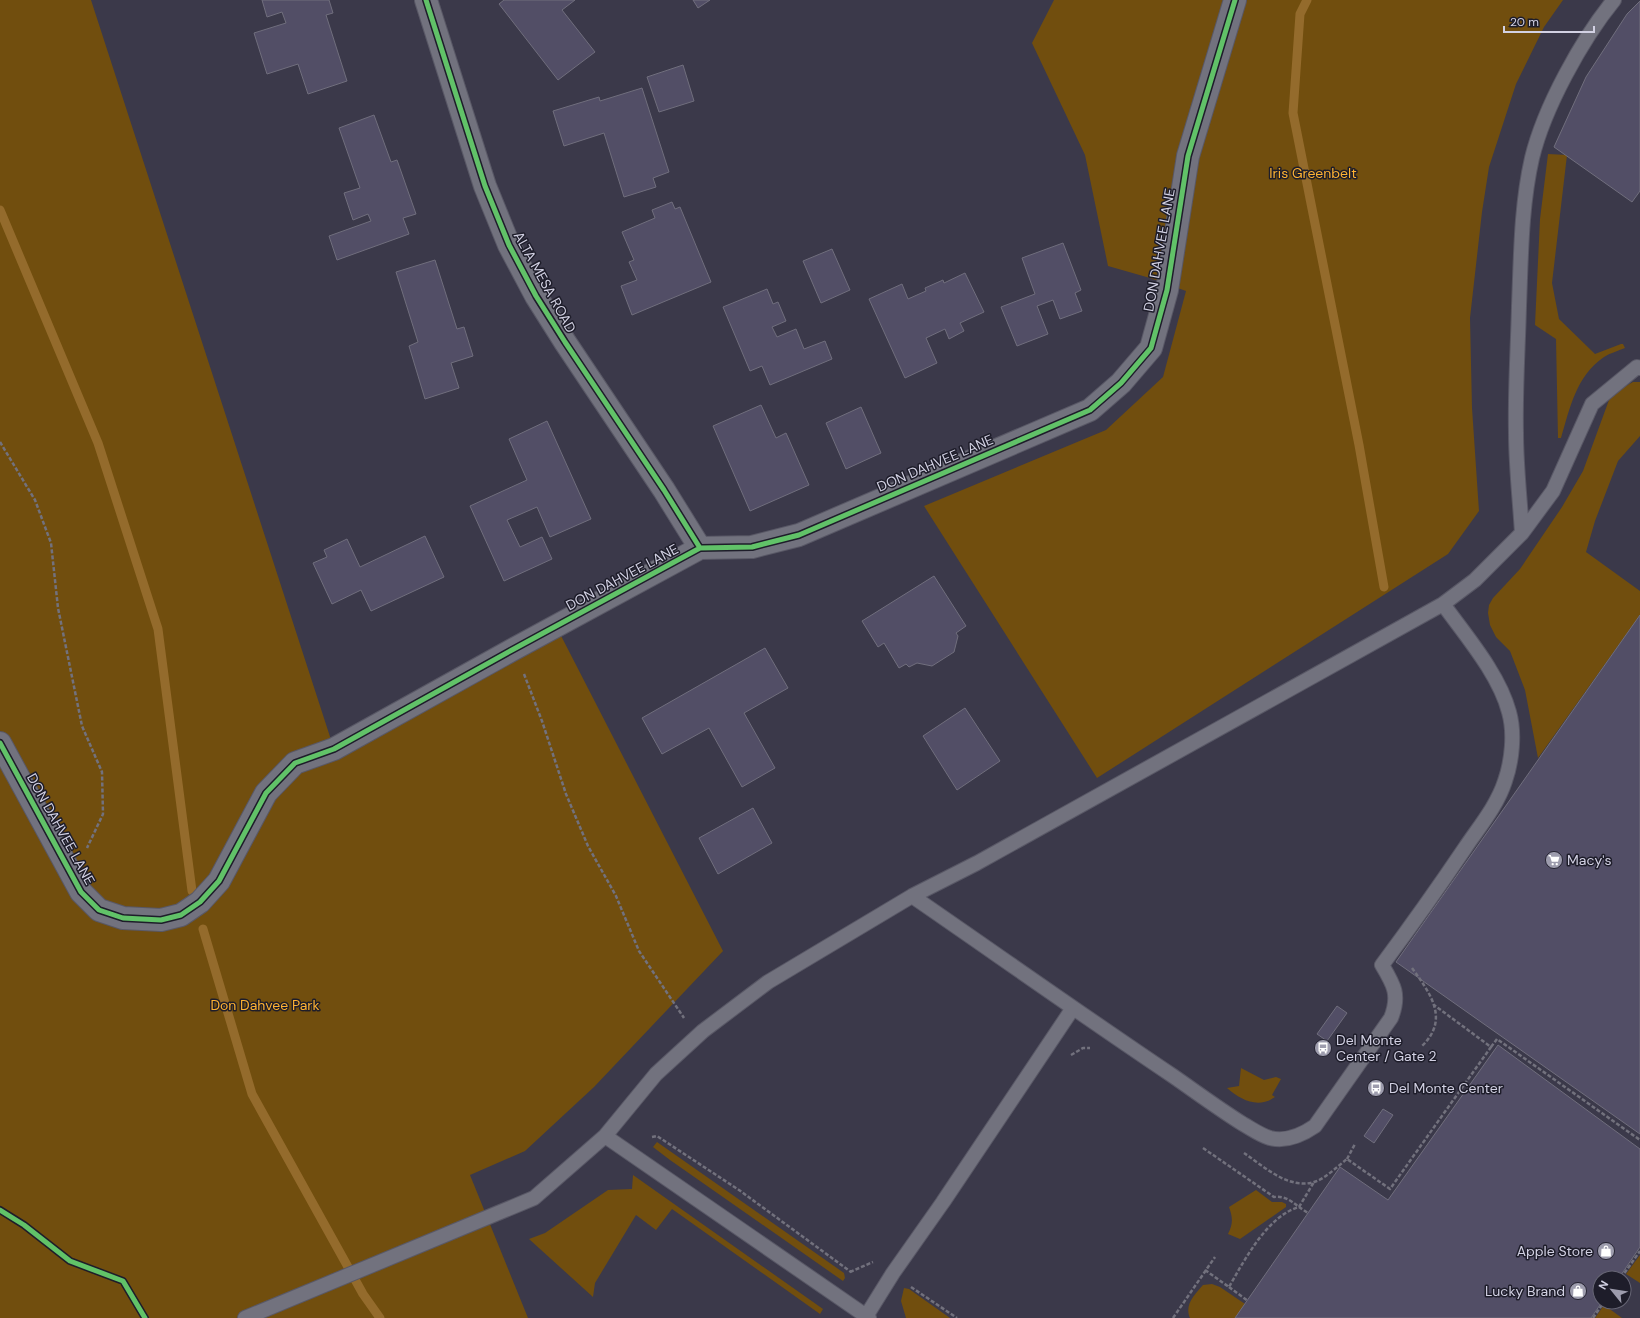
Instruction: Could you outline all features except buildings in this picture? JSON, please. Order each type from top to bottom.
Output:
[{"type":"street","name":"ALTA MESA ROAD","points":[[426,0],[485,186],[509,245],[544,309],[664,490],[700,548]]},
{"type":"street","name":"DON DAHVEE LANE","points":[[0,743],[81,892],[99,910],[122,918],[161,920],[181,915],[200,902],[219,881],[266,793],[295,764],[334,749],[700,548],[752,547],[799,535],[1090,410],[1121,383],[1151,348],[1167,290],[1188,156],[1235,0]]},
{"type":"lane","points":[[1522,533],[1516,426],[1521,262],[1526,202],[1532,158],[1542,126],[1557,93],[1591,32],[1614,0]]},
{"type":"lane","points":[[245,1318],[534,1198],[605,1136],[650,1080],[703,1030],[768,982],[912,896],[977,863],[1443,604],[1475,580],[1522,533],[1553,491],[1592,404],[1637,367],[1640,368]]},
{"type":"lane","points":[[912,896],[1232,1117],[1261,1135],[1279,1139],[1296,1137],[1307,1132],[1315,1126],[1391,1018],[1395,1006],[1396,994],[1392,981],[1382,965],[1424,908],[1490,812],[1502,788],[1509,768],[1512,729],[1509,712],[1503,695],[1484,660],[1443,604]]},
{"type":"lane","points":[[605,1136],[867,1317],[893,1273],[1073,1008]]},
{"type":"path","points":[[0,442],[35,500],[51,543],[58,608],[82,726],[102,772],[103,814],[84,854],[68,868]]},
{"type":"path","points":[[512,650],[528,683],[566,794],[588,846],[616,896],[639,951],[685,1020]]},
{"type":"path","points":[[1408,962],[1430,993],[1437,1018],[1433,1031],[1422,1046]]},
{"type":"path","points":[[1491,1047],[1497,1038],[1640,1140]]},
{"type":"path","points":[[652,1137],[657,1136],[732,1186],[850,1272]]},
{"type":"path","points":[[1347,1159],[1355,1144]]},
{"type":"path","points":[[1204,1148],[1274,1197],[1281,1196],[1289,1199],[1308,1213]]},
{"type":"path","points":[[1229,1287],[1248,1253],[1275,1221],[1293,1209],[1299,1207],[1314,1182]]},
{"type":"path","points":[[0,1210],[24,1224],[70,1261],[122,1282],[146,1318]]},
{"type":"path","points":[[1627,1270],[1640,1251]]},
{"type":"path","points":[[1172,1318],[1215,1257]]},
{"type":"path","points":[[850,1272],[874,1261]]},
{"type":"path","points":[[1205,1270],[1248,1301]]},
{"type":"path","points":[[849,1278],[850,1272]]},
{"type":"path","points":[[907,1284],[957,1318]]},
{"type":"green space","name":"Don Dahvee Park","points":[[0,0],[91,0],[334,749],[556,626],[723,951],[594,1087],[525,1151],[470,1175],[528,1318],[0,1318]]},
{"type":"green space","name":"Iris Greenbelt","points":[[1054,0],[1563,0],[1544,27],[1516,84],[1489,167],[1482,212],[1470,318],[1472,408],[1479,511],[1448,554],[1097,778],[924,506],[1106,430],[1163,377],[1186,291],[1150,278],[1108,266],[1085,155],[1032,43]]},
{"type":"green space","points":[[1548,154],[1567,155],[1552,283],[1559,319],[1595,354],[1621,344],[1623,344],[1625,348],[1604,357],[1587,373],[1575,393],[1561,438],[1558,438],[1556,339],[1535,325],[1540,219]]},
{"type":"green space","points":[[1633,382],[1640,382],[1640,436],[1618,461],[1595,521],[1586,552],[1640,591],[1640,615],[1538,758],[1525,690],[1510,651],[1496,637],[1490,625],[1488,613],[1489,605],[1493,598],[1520,569],[1562,507],[1583,471],[1609,400],[1615,392]]},
{"type":"green space","points":[[1241,1068],[1264,1080],[1276,1077],[1281,1079],[1272,1095],[1275,1097],[1269,1101],[1256,1103],[1250,1102],[1227,1088],[1239,1086]]},
{"type":"green space","points":[[657,1142],[844,1273],[845,1278],[843,1281],[670,1160],[653,1147]]},
{"type":"green space","points":[[633,1175],[823,1309],[820,1314],[672,1209],[656,1230],[636,1215],[595,1283],[593,1297],[529,1239],[545,1233],[608,1190],[632,1189]]},
{"type":"green space","points":[[1256,1190],[1272,1202],[1282,1202],[1286,1204],[1286,1207],[1240,1239],[1228,1234],[1232,1221],[1229,1207]]},
{"type":"green space","points":[[1640,1255],[1640,1283],[1632,1278],[1632,1270],[1629,1270]]},
{"type":"green space","points":[[1212,1284],[1220,1287],[1245,1304],[1235,1318],[1190,1318],[1188,1309],[1191,1300],[1203,1285]]},
{"type":"green space","points":[[904,1288],[909,1289],[950,1318],[906,1318],[901,1301]]},
{"type":"green space","points":[[1601,1310],[1611,1310],[1622,1318],[1595,1318]]},
{"type":"waterway","points":[[1307,0],[1300,14],[1293,113],[1359,445],[1384,587]]},
{"type":"waterway","points":[[0,210],[98,443],[158,629],[192,891]]},
{"type":"waterway","points":[[203,929],[252,1094],[363,1294],[380,1318]]},
{"type":"cycle path","points":[[426,0],[485,186],[509,245],[536,296],[664,490],[700,548]]},
{"type":"cycle path","points":[[0,743],[81,892],[99,910],[123,918],[161,920],[181,915],[200,902],[219,881],[266,793],[295,763],[334,749],[700,548],[752,547],[799,535],[1090,410],[1121,383],[1151,348],[1167,290],[1188,156],[1235,0]]},
{"type":"cycle path","points":[[0,1210],[24,1225],[70,1261],[123,1281],[145,1318]]},
{"type":"place","name":"Macy's","points":[[1554,860]]},
{"type":"place","name":"Del Monte Center / Gate 2","points":[[1323,1048]]},
{"type":"place","name":"Del Monte Center","points":[[1376,1088]]},
{"type":"place","name":"Apple Store","points":[[1606,1251]]},
{"type":"place","name":"Lucky Brand","points":[[1578,1291]]}]
